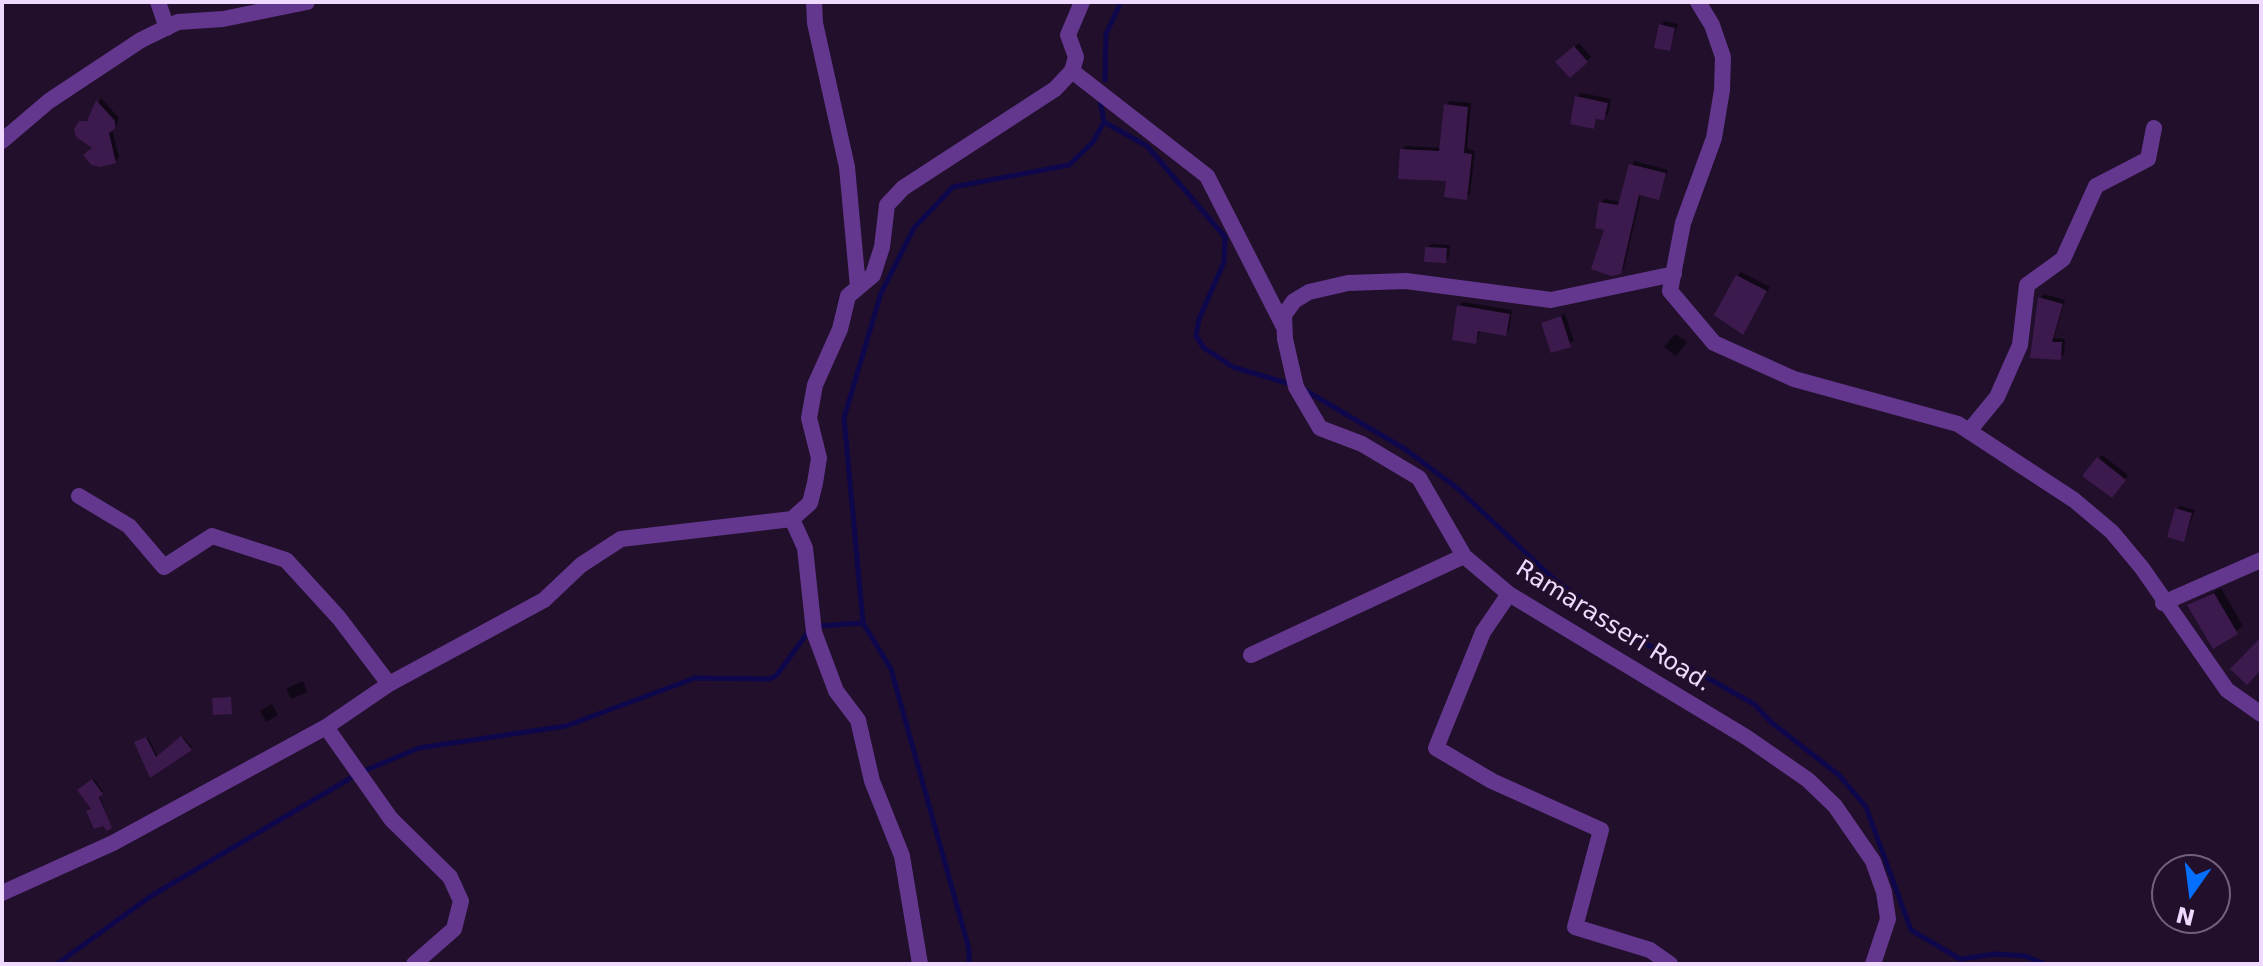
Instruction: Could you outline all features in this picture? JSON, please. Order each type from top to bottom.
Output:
[{"type":"street","points":[[158,2],[167,28]]},
{"type":"street","points":[[2,141],[49,101],[141,40],[178,22],[223,19],[307,2]]},
{"type":"street","points":[[814,2],[815,23],[847,167],[858,287]]},
{"type":"street","points":[[2,893],[113,843],[326,727],[389,684],[544,600],[581,565],[621,539],[792,519],[810,503],[815,483],[819,458],[809,418],[815,385],[840,329],[848,296],[873,275],[882,247],[887,205],[903,188],[1055,89],[1072,71],[1076,57],[1068,35],[1082,2]]},
{"type":"street","points":[[1698,2],[1712,25],[1723,57],[1722,90],[1714,138],[1683,223],[1670,291],[1714,343],[1794,379],[1945,420],[1969,431],[2074,500],[2112,532],[2142,568],[2163,603],[2227,690],[2261,714]]},
{"type":"street","name":"Ramarasseri Road.","points":[[1072,71],[1207,176],[1283,325],[1299,395],[1316,424],[1362,444],[1419,478],[1464,556],[1509,594],[1746,737],[1808,780],[1835,806],[1873,861],[1884,892],[1888,919],[1873,964]]},
{"type":"street","points":[[1969,431],[1997,397],[2020,345],[2027,285],[2063,259],[2096,186],[2148,159],[2154,128]]},
{"type":"street","points":[[1283,325],[1284,315],[1301,296],[1348,283],[1406,281],[1551,300],[1674,274]]},
{"type":"street","points":[[79,496],[129,526],[164,567],[212,536],[286,560],[339,618],[389,684]]},
{"type":"street","points":[[792,519],[805,548],[813,627],[836,691],[858,720],[872,781],[902,856],[920,964]]},
{"type":"street","points":[[1251,655],[1464,556]]},
{"type":"street","points":[[2163,603],[2261,560]]},
{"type":"street","points":[[1509,594],[1483,632],[1436,748],[1492,781],[1601,830],[1575,927],[1650,950],[1670,964]]},
{"type":"street","points":[[326,727],[391,819],[450,877],[461,901],[454,929],[414,964]]},
{"type":"building","points":[[1659,24],[1675,28],[1670,51],[1654,48]]},
{"type":"building","points":[[1574,46],[1588,62],[1570,78],[1555,62]]},
{"type":"building","points":[[1575,96],[1608,103],[1604,120],[1596,119],[1594,129],[1570,124]]},
{"type":"building","points":[[96,100],[115,121],[115,129],[109,133],[116,163],[100,167],[91,165],[83,155],[92,148],[76,137],[74,129],[79,121],[87,121]]},
{"type":"building","points":[[1444,104],[1468,107],[1464,153],[1472,154],[1467,200],[1444,197],[1446,181],[1398,179],[1400,149],[1439,151]]},
{"type":"building","points":[[1629,164],[1666,173],[1659,200],[1639,195],[1621,274],[1611,276],[1591,269],[1604,230],[1595,228],[1599,202],[1618,205]]},
{"type":"building","points":[[1425,247],[1447,248],[1446,263],[1424,262]]},
{"type":"building","points":[[1736,275],[1767,291],[1743,335],[1714,315]]},
{"type":"building","points":[[2038,297],[2063,304],[2052,342],[2062,342],[2061,360],[2030,358]]},
{"type":"building","points":[[1457,305],[1510,314],[1506,336],[1478,331],[1476,344],[1452,340]]},
{"type":"building","points":[[1561,316],[1571,347],[1551,353],[1541,323]]},
{"type":"building","points":[[2097,457],[2126,480],[2112,498],[2082,476]]},
{"type":"building","points":[[2175,508],[2192,513],[2184,542],[2167,537]]},
{"type":"building","points":[[2214,593],[2238,634],[2213,649],[2187,605]]},
{"type":"building","points":[[2261,637],[2261,670],[2247,685],[2230,669]]},
{"type":"building","points":[[231,697],[232,714],[213,715],[212,698]]},
{"type":"building","points":[[181,736],[192,750],[150,778],[134,742],[146,737],[156,757]]},
{"type":"building","points":[[92,779],[103,794],[99,797],[112,828],[107,831],[103,826],[94,829],[86,811],[91,809],[77,790]]},
{"type":"waterway","points":[[1105,80],[1106,34],[1121,2]]},
{"type":"waterway","points":[[969,964],[969,949],[891,669],[863,623],[844,418],[881,293],[914,228],[953,187],[1069,165],[1093,142],[1104,122],[1100,100]]},
{"type":"waterway","points":[[1104,122],[1147,146],[1225,237],[1224,262],[1199,319],[1196,336],[1204,348],[1233,367],[1290,384]]},
{"type":"waterway","points":[[1303,389],[1405,449],[1457,488],[1557,582],[1643,642],[1754,704],[1772,723],[1839,775],[1866,807],[1911,930],[1960,959],[1996,954],[2025,956],[2045,964]]},
{"type":"waterway","points":[[817,626],[863,623]]},
{"type":"waterway","points":[[57,964],[151,896],[359,773],[419,748],[566,726],[695,678],[769,679],[776,676],[809,631]]}]
